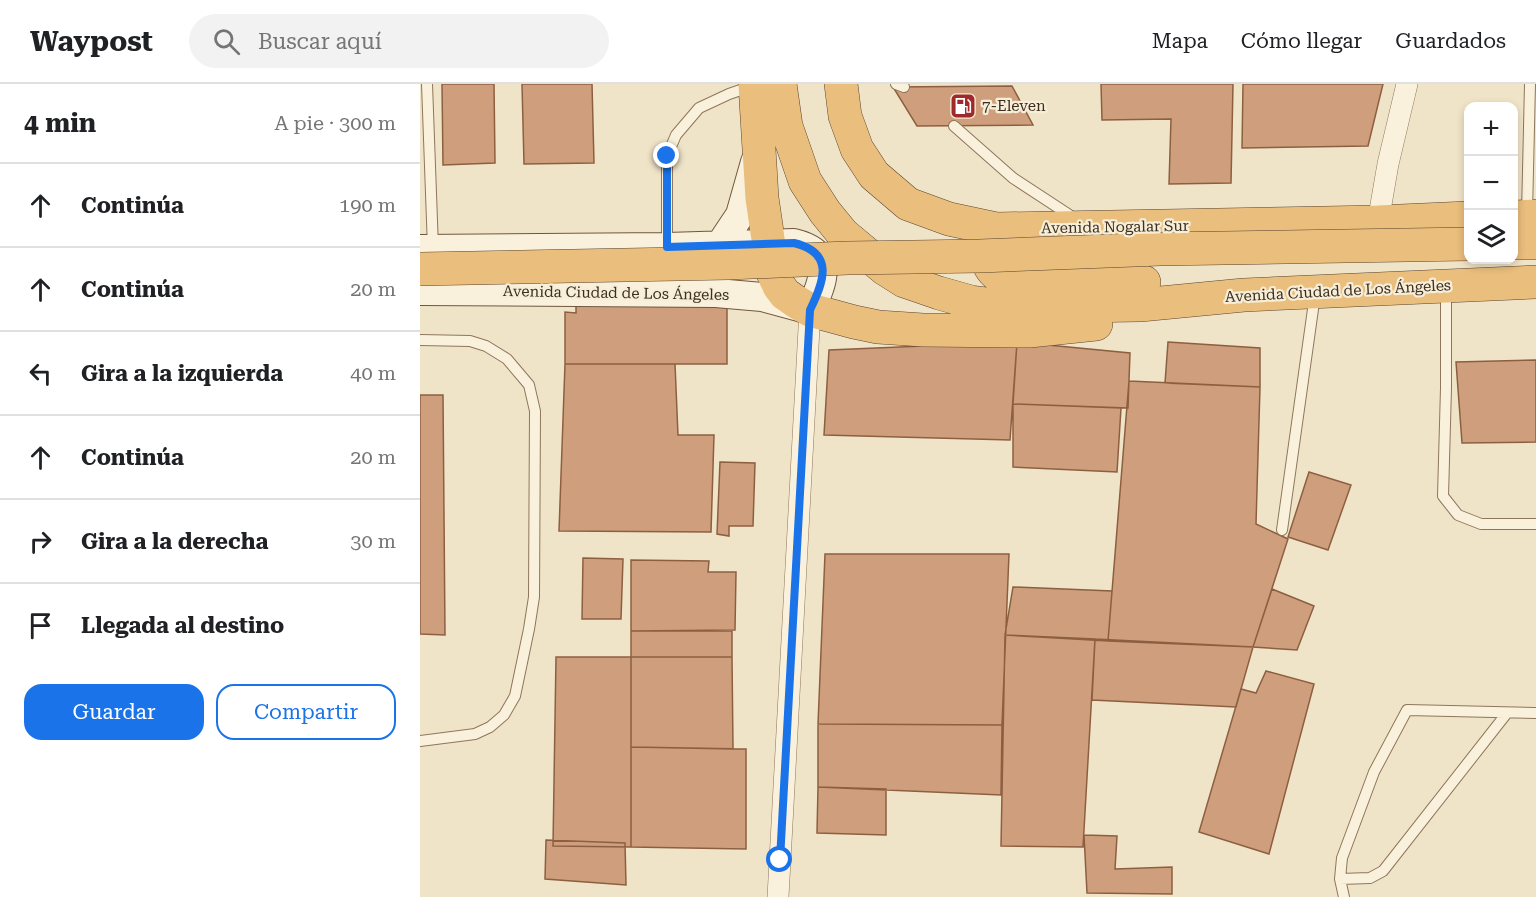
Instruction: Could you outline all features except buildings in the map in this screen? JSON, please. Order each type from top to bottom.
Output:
[{"type":"highway","points":[[763,84],[758,146],[768,244],[773,273],[779,286],[795,302],[810,310],[878,327],[923,330],[1029,331],[1093,324],[1116,318],[1140,305]]},
{"type":"highway","points":[[763,84],[786,126],[804,181],[825,212],[843,234],[885,269],[904,281],[939,294],[971,302],[1011,307],[1140,305]]},
{"type":"highway","name":"Avenida Nogalar Sur","points":[[841,84],[845,116],[857,149],[874,175],[908,204],[949,219],[996,230],[1464,219]]},
{"type":"highway","points":[[996,230],[991,237],[987,252],[989,265],[1000,277],[1018,282],[1169,282],[1213,287],[1244,295]]},
{"type":"highway","points":[[424,256],[729,263],[1160,249],[1464,244]]},
{"type":"highway","name":"Avenida Ciudad de Los Ángeles","points":[[1140,305],[1244,295],[1536,282]]},
{"type":"main road","points":[[720,245],[740,215],[758,146]]},
{"type":"main road","points":[[424,256],[794,243],[817,253],[822,266],[817,295],[810,310]]},
{"type":"main road","name":"Avenida Ciudad de Los Ángeles","points":[[420,291],[716,293],[762,297],[810,310]]},
{"type":"street","points":[[1378,222],[1388,164],[1407,84]]},
{"type":"street","points":[[778,897],[810,310]]},
{"type":"lane","points":[[424,256],[427,84]]},
{"type":"lane","points":[[667,247],[667,156],[676,135],[699,108],[729,94],[763,84]]},
{"type":"lane","points":[[1525,227],[1530,84]]},
{"type":"lane","points":[[954,126],[1013,178],[1090,228]]},
{"type":"lane","points":[[1446,286],[1443,496],[1458,515],[1481,524],[1536,524]]},
{"type":"lane","points":[[1282,530],[1316,292]]},
{"type":"lane","points":[[420,340],[470,341],[486,346],[507,358],[529,385],[535,411],[534,597],[528,639],[515,696],[504,715],[483,731],[420,741]]},
{"type":"lane","points":[[1344,897],[1340,879],[1342,858],[1374,772],[1407,710],[1536,713]]},
{"type":"lane","points":[[1340,879],[1370,878],[1383,871],[1507,713]]},
{"type":"place","name":"7-Eleven","points":[[963,106]]},
{"type":"route","points":[[667,156],[667,247],[794,243],[817,253],[822,266],[820,286],[810,310],[780,860]]}]
